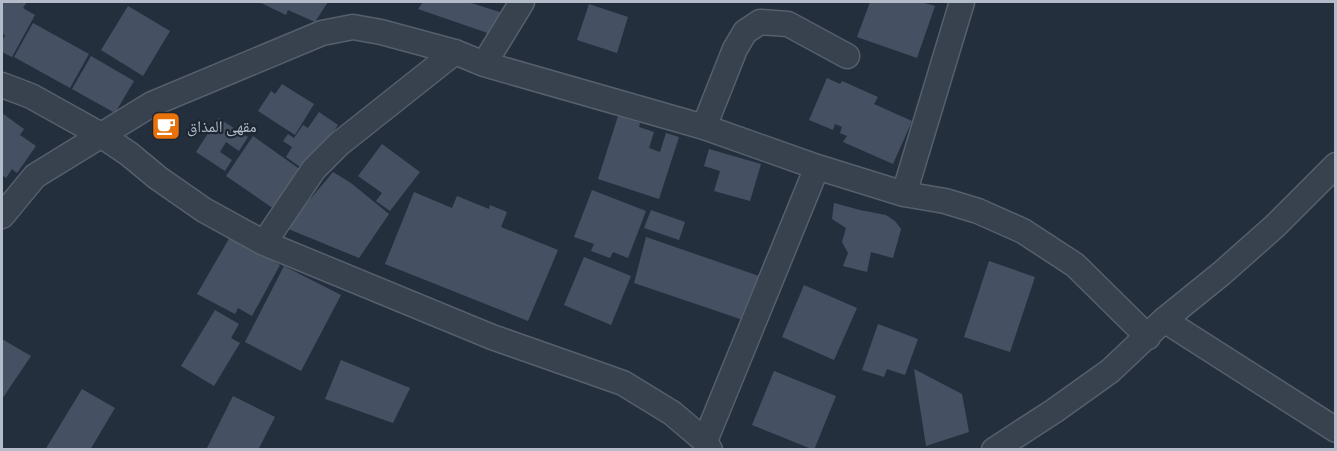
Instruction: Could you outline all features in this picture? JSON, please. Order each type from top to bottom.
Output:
[{"type":"street","points":[[484,64],[522,2]]},
{"type":"street","points":[[904,194],[962,2]]},
{"type":"street","points":[[704,127],[735,49],[745,32],[760,22],[788,24],[847,56]]},
{"type":"street","points":[[2,216],[35,176],[152,104],[322,33],[353,27],[381,32],[455,52],[484,64],[704,127],[816,167],[904,194],[945,201],[978,211],[1023,231],[1075,265],[1156,328],[1335,430]]},
{"type":"street","points":[[264,243],[314,169],[339,144],[455,52]]},
{"type":"street","points":[[2,85],[31,96],[100,135],[204,210],[264,243],[492,337],[623,383],[672,413],[707,445],[816,167]]},
{"type":"street","points":[[994,450],[1110,371],[1156,328],[1275,226],[1335,165]]},
{"type":"building","points":[[2,2],[27,2],[23,8],[35,15],[12,57],[2,52],[2,41],[5,35],[2,34]]},
{"type":"building","points":[[259,2],[328,2],[315,22],[288,10],[286,15]]},
{"type":"building","points":[[423,2],[468,2],[512,16],[499,37],[418,9]]},
{"type":"building","points":[[870,2],[921,2],[935,6],[917,58],[857,37]]},
{"type":"building","points":[[589,4],[628,17],[617,53],[577,40]]},
{"type":"building","points":[[128,6],[170,31],[143,76],[101,50]]},
{"type":"building","points":[[33,23],[89,54],[70,88],[14,57]]},
{"type":"building","points":[[91,56],[134,81],[115,113],[72,89]]},
{"type":"building","points":[[827,78],[840,84],[842,81],[878,97],[874,104],[912,121],[893,164],[843,142],[847,136],[840,133],[842,127],[835,124],[833,130],[809,120]]},
{"type":"building","points":[[282,84],[314,104],[295,135],[258,111],[271,91],[275,94]]},
{"type":"building","points":[[319,112],[338,125],[307,172],[286,157],[292,147],[283,141],[288,134],[294,138],[303,125],[308,128]]},
{"type":"building","points":[[2,113],[24,129],[20,135],[36,146],[17,173],[12,169],[6,178],[2,175]]},
{"type":"building","points":[[618,116],[640,123],[639,127],[654,132],[649,148],[660,152],[666,133],[679,137],[659,199],[598,179]]},
{"type":"building","points":[[218,118],[248,137],[239,151],[226,142],[220,152],[232,160],[225,171],[196,152]]},
{"type":"building","points":[[253,136],[305,173],[277,211],[226,176]]},
{"type":"building","points":[[382,144],[420,172],[390,211],[376,201],[382,193],[358,176]]},
{"type":"building","points":[[709,149],[761,164],[750,201],[714,191],[720,171],[704,166]]},
{"type":"building","points":[[333,172],[351,183],[389,214],[359,258],[286,228]]},
{"type":"building","points":[[592,190],[646,211],[628,258],[613,252],[610,258],[591,251],[594,244],[574,237]]},
{"type":"building","points":[[414,192],[452,208],[457,196],[489,209],[490,205],[507,212],[501,227],[558,250],[528,321],[385,264]]},
{"type":"building","points":[[834,203],[886,215],[895,221],[901,229],[893,258],[871,252],[867,272],[843,266],[848,253],[842,242],[846,228],[832,219]]},
{"type":"building","points":[[651,210],[685,222],[679,240],[644,228]]},
{"type":"building","points":[[230,237],[280,265],[252,316],[238,308],[235,314],[197,294]]},
{"type":"building","points":[[646,237],[762,277],[746,321],[634,283]]},
{"type":"building","points":[[584,257],[631,276],[611,325],[564,305]]},
{"type":"building","points":[[989,261],[1035,277],[1010,352],[964,337]]},
{"type":"building","points":[[284,266],[341,295],[301,371],[245,342]]},
{"type":"building","points":[[804,285],[857,308],[834,360],[782,337]]},
{"type":"building","points":[[215,310],[239,324],[231,338],[240,343],[214,386],[181,366]]},
{"type":"building","points":[[878,324],[918,339],[905,375],[887,369],[884,377],[862,370]]},
{"type":"building","points":[[2,339],[31,356],[2,399]]},
{"type":"building","points":[[341,360],[410,388],[393,423],[325,399]]},
{"type":"building","points":[[914,369],[962,394],[969,432],[926,446]]},
{"type":"building","points":[[774,371],[836,396],[814,450],[752,425]]},
{"type":"building","points":[[82,389],[115,408],[90,450],[45,450]]},
{"type":"building","points":[[233,396],[275,417],[258,450],[206,450]]},
{"type":"place","name":"مقهى المذاق","points":[[166,126]]}]
